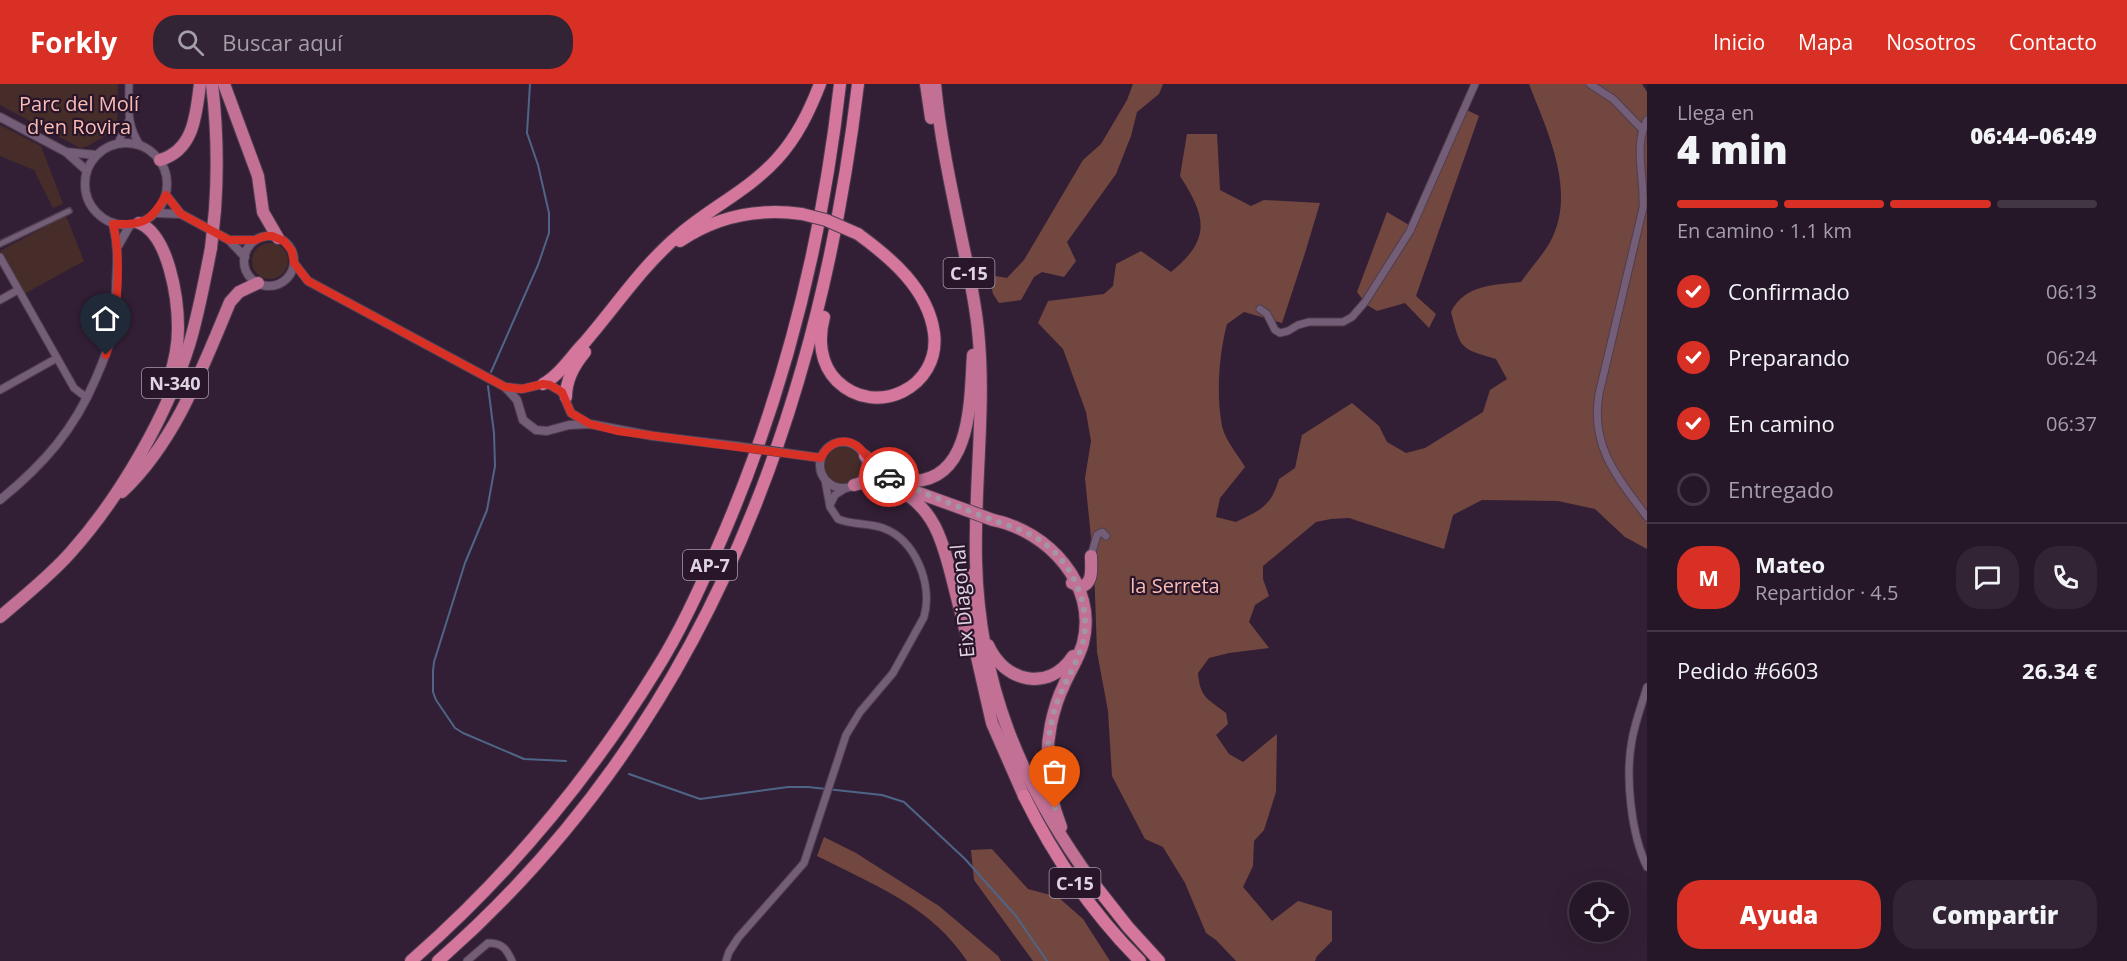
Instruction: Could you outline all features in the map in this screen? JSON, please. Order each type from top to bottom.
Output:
[{"type":"highway","points":[[160,160],[176,153],[187,139],[193,126],[200,84]]},
{"type":"highway","name":"N-340","points":[[0,617],[40,583],[71,552],[108,505],[149,439],[177,378],[201,298],[211,248],[218,175],[212,84]]},
{"type":"highway","points":[[225,84],[258,176],[263,212],[278,238]]},
{"type":"highway","points":[[538,385],[554,376],[659,253],[701,217],[745,188],[777,159],[804,122],[820,84]]},
{"type":"highway","name":"AP-7","points":[[411,961],[489,888],[569,796],[609,742],[657,670],[696,595],[750,471],[781,376],[816,231],[840,84]]},
{"type":"highway","points":[[567,402],[568,379],[579,359],[659,260],[676,244],[703,228],[736,215],[776,211],[826,220],[858,234],[884,253],[914,286],[928,311],[934,334],[933,357],[924,375],[904,391],[885,398],[865,397],[847,389],[832,375],[825,364],[821,346],[821,327],[850,186],[860,113],[859,84]]},
{"type":"highway","name":"AP-7","points":[[438,961],[504,899],[585,807],[662,696],[718,594],[739,548],[780,440],[808,348],[842,198],[859,84]]},
{"type":"highway","name":"Eix Diagonal","points":[[926,84],[939,166],[965,281],[973,354],[976,422],[969,551],[969,596],[974,644],[992,723],[1045,838],[1100,917],[1140,961]]},
{"type":"highway","name":"Eix Diagonal","points":[[935,84],[949,179],[978,331],[980,408],[976,560],[978,597],[987,666],[1002,716],[1038,799],[1063,841],[1091,880],[1128,927],[1159,961]]},
{"type":"highway","points":[[108,505],[118,482],[155,417],[171,372],[178,329],[173,282],[161,244],[152,230],[135,224]]},
{"type":"highway","points":[[108,505],[152,458],[184,406],[230,302],[239,292],[258,283]]},
{"type":"highway","points":[[850,486],[887,479],[924,479],[940,473],[952,462],[962,444],[966,426],[973,354]]},
{"type":"highway","points":[[865,456],[887,479],[920,504],[940,534],[992,723]]},
{"type":"highway","points":[[887,479],[1022,530],[1044,547],[1077,587],[1083,603],[1085,619]]},
{"type":"highway","points":[[978,597],[988,646],[1001,666],[1017,676],[1029,678],[1048,676],[1061,670],[1077,649],[1080,631],[1079,618],[1070,586],[1044,547]]},
{"type":"highway","points":[[1044,547],[1062,555],[1075,569],[1086,567],[1091,556]]},
{"type":"highway","points":[[1091,556],[1084,640],[1054,713],[1049,741],[1048,768],[1052,795],[1062,828],[1091,880]]},
{"type":"highway","points":[[1077,587],[1086,586],[1090,579]]},
{"type":"street","points":[[129,84],[129,120],[132,133],[140,145]]},
{"type":"street","points":[[1260,309],[1268,314],[1275,330],[1280,333],[1303,323],[1342,322],[1356,312],[1410,231],[1475,84]]},
{"type":"street","points":[[1590,84],[1613,99],[1642,129]]},
{"type":"street","points":[[0,117],[66,152],[86,171]]},
{"type":"street","points":[[118,143],[129,120]]},
{"type":"street","points":[[1647,120],[1642,129],[1640,142],[1644,182],[1643,208],[1599,394],[1596,420],[1600,443],[1606,457],[1647,517]]},
{"type":"street","points":[[135,224],[113,224],[93,209],[86,195],[86,171],[96,155],[106,147],[118,143],[140,145],[154,153],[160,160],[166,173],[166,195],[156,213]]},
{"type":"street","points":[[66,152],[96,155]]},
{"type":"street","points":[[166,195],[181,214],[229,240],[245,258]]},
{"type":"street","points":[[0,244],[69,211]]},
{"type":"street","points":[[118,246],[135,224],[156,213],[181,214]]},
{"type":"street","points":[[0,499],[51,454],[76,419],[106,355],[113,328],[118,246],[113,224]]},
{"type":"street","points":[[229,240],[255,240],[266,236],[278,238],[288,245],[292,251],[294,263],[308,281]]},
{"type":"street","points":[[255,240],[249,246],[245,258],[247,272],[258,283],[273,285],[285,279],[308,281],[505,387],[514,395],[526,424],[536,430],[547,431],[558,427],[590,424]]},
{"type":"street","points":[[0,257],[74,388],[87,398]]},
{"type":"street","points":[[285,279],[294,263]]},
{"type":"street","points":[[0,300],[18,290]]},
{"type":"street","points":[[0,390],[57,358]]},
{"type":"street","points":[[520,409],[523,397],[538,385]]},
{"type":"street","points":[[505,387],[522,389],[538,385],[557,388],[574,416],[590,424],[617,431],[821,458]]},
{"type":"street","points":[[558,427],[566,417],[567,402]]},
{"type":"street","points":[[726,961],[738,939],[804,864],[846,735],[853,722],[893,673],[924,617],[927,601],[926,585],[920,567],[906,543],[883,528],[840,520],[830,507],[820,467],[821,458],[830,446],[841,441],[854,444],[865,456],[866,468],[863,476],[835,495],[830,507]]},
{"type":"street","points":[[825,480],[834,486],[850,486]]},
{"type":"street","points":[[1091,556],[1097,535],[1102,532],[1106,536]]},
{"type":"street","points":[[1647,687],[1632,738],[1630,771],[1634,829],[1647,867]]},
{"type":"street","points":[[467,961],[488,943],[501,944],[512,961]]},
{"type":"green space","name":"Parc del Molí d'en Rovira","points":[[0,84],[118,84],[115,130],[88,146],[80,148],[0,105]]},
{"type":"green space","points":[[1133,84],[1163,84],[1159,94],[1137,112],[1131,136],[1116,174],[1067,242],[1076,261],[1064,277],[1042,272],[1034,277],[1021,300],[999,303],[993,294],[991,284],[996,276],[1007,278],[1024,260],[1083,160],[1101,144],[1127,100]]},
{"type":"green space","name":"la Serreta","points":[[1529,84],[1642,84],[1647,92],[1647,549],[1625,537],[1595,509],[1558,501],[1482,500],[1453,515],[1444,549],[1349,518],[1331,519],[1316,522],[1263,566],[1263,579],[1269,596],[1255,605],[1249,622],[1269,648],[1209,658],[1198,673],[1199,681],[1206,697],[1226,713],[1228,724],[1216,735],[1229,754],[1243,762],[1277,734],[1276,792],[1264,830],[1254,841],[1253,866],[1243,887],[1272,921],[1298,901],[1332,911],[1332,941],[1315,961],[1236,961],[1206,933],[1185,883],[1163,847],[1145,839],[1112,776],[1108,711],[1097,652],[1094,567],[1085,478],[1091,441],[1086,412],[1063,349],[1038,323],[1048,301],[1104,294],[1113,286],[1116,264],[1141,251],[1171,272],[1184,260],[1199,238],[1201,227],[1195,203],[1180,176],[1187,134],[1217,134],[1220,190],[1251,206],[1264,200],[1320,203],[1282,323],[1244,312],[1227,324],[1219,375],[1220,414],[1226,437],[1245,467],[1220,498],[1216,517],[1236,522],[1264,506],[1272,496],[1279,479],[1295,468],[1302,435],[1352,403],[1379,426],[1387,442],[1406,453],[1425,448],[1483,412],[1490,390],[1507,379],[1496,359],[1463,345],[1451,312],[1464,296],[1472,291],[1491,285],[1521,282],[1543,254],[1557,225],[1561,205],[1557,164]]},
{"type":"green space","points":[[1467,110],[1479,116],[1416,296],[1436,314],[1429,328],[1405,303],[1377,311],[1367,305],[1357,292],[1387,212],[1414,228]]},
{"type":"green space","points":[[0,125],[41,146],[63,204],[53,208],[34,170],[0,156]]},
{"type":"green space","points":[[66,216],[84,261],[24,294],[0,251]]},
{"type":"green space","points":[[270,243],[283,248],[288,261],[283,274],[270,279],[257,274],[252,261],[257,248]]},
{"type":"green space","points":[[843,447],[856,452],[861,465],[856,478],[843,483],[830,478],[825,465],[830,452]]},
{"type":"green space","points":[[824,837],[856,853],[939,906],[1001,961],[967,961],[953,942],[919,911],[880,887],[817,856]]},
{"type":"green space","points":[[992,849],[1028,889],[1058,897],[1083,919],[1110,961],[1033,961],[974,880],[971,850]]},
{"type":"waterway","points":[[491,372],[538,265],[549,233],[549,213],[538,165],[527,133],[530,84]]},
{"type":"waterway","points":[[488,386],[494,433],[495,466],[487,510],[465,563],[434,662],[433,692],[455,728],[463,733],[524,759],[566,761]]},
{"type":"waterway","points":[[629,774],[700,799],[788,787],[808,787],[882,795],[904,802],[965,859],[1016,916],[1047,961]]},
{"type":"way so far","points":[[889,477],[920,493],[1029,533],[1053,551],[1071,575],[1083,603],[1084,640],[1058,699],[1051,726],[1048,768],[1055,808]]},
{"type":"route","points":[[106,355],[115,314],[118,246],[113,224],[139,223],[156,213],[166,195],[170,203],[181,214],[229,240],[255,240],[272,236],[284,241],[292,251],[294,263],[308,281],[505,387],[522,389],[543,384],[557,388],[566,397],[571,413],[590,424],[617,431],[821,458],[825,450],[835,443],[848,442],[858,447],[872,465],[889,477]]}]
